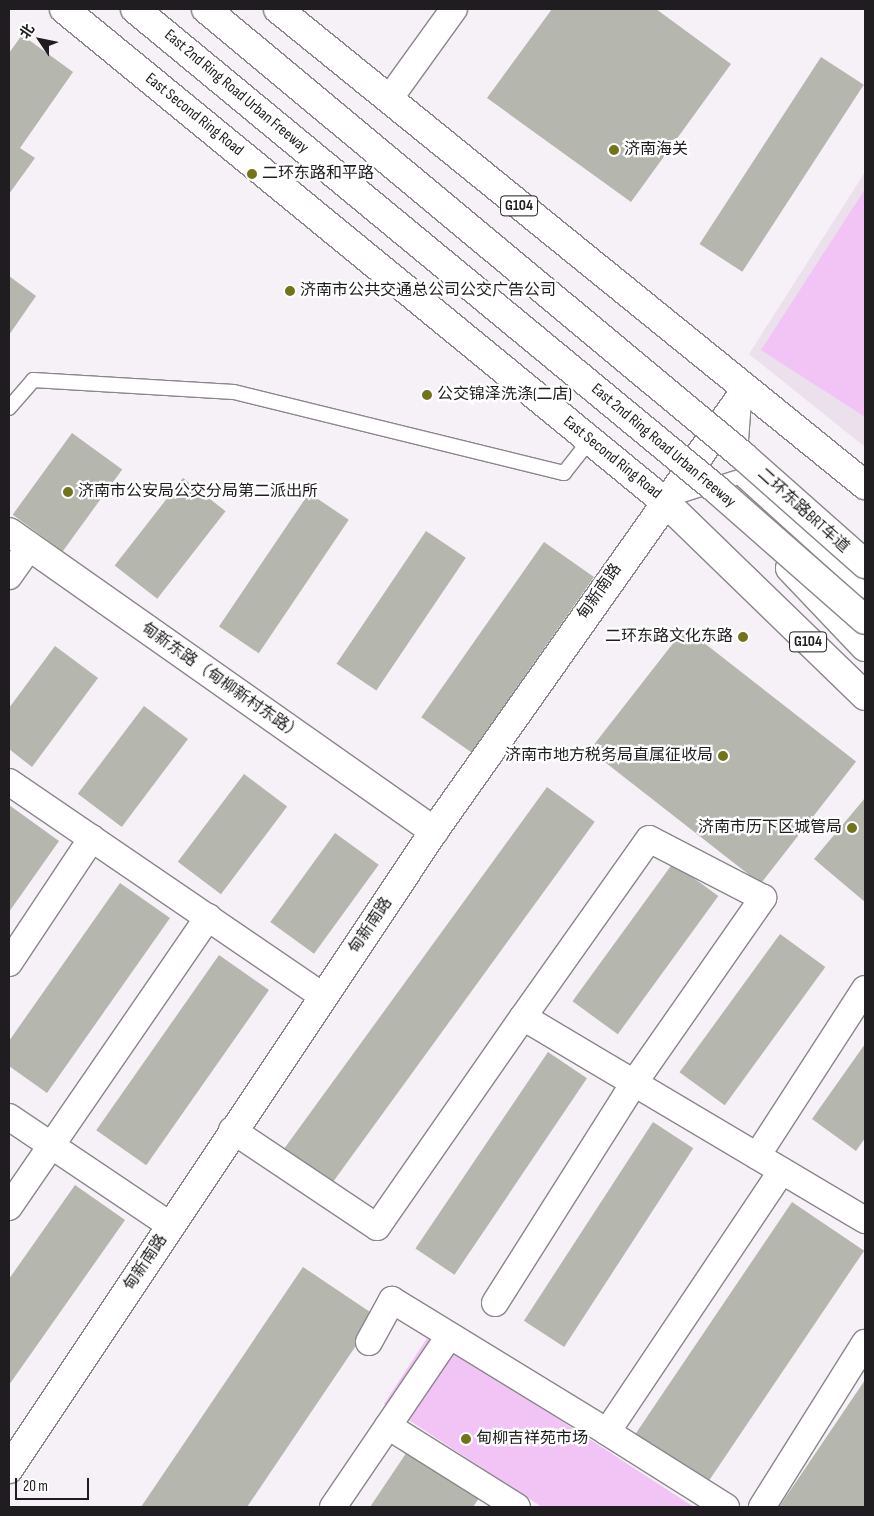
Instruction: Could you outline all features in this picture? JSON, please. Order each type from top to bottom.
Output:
[{"type":"main road","name":"East Second Ring Road","points":[[64,9],[664,501],[865,696]]},
{"type":"main road","name":"East 2nd Ring Road Urban Freeway","points":[[135,9],[732,474],[865,564]]},
{"type":"main road","name":"East 2nd Ring Road Urban Freeway","points":[[206,9],[732,474],[865,620]]},
{"type":"main road","name":"G104","points":[[278,9],[745,391],[865,486]]},
{"type":"main road","name":"甸新南路","points":[[13,1452],[171,1226],[232,1130],[434,831],[664,501],[745,391]]},
{"type":"main road","points":[[732,474],[865,547]]},
{"type":"main road","points":[[732,474],[865,648]]},
{"type":"main road","name":"甸新东路（甸柳新村东路）","points":[[19,540],[434,831]]},
{"type":"street","points":[[389,99],[454,9]]},
{"type":"street","points":[[9,576],[19,540]]},
{"type":"street","points":[[9,782],[323,996]]},
{"type":"street","points":[[9,963],[92,838]]},
{"type":"street","points":[[232,1130],[377,1227],[522,1017],[649,838],[763,898],[634,1083],[495,1303]]},
{"type":"street","points":[[9,1208],[208,917]]},
{"type":"street","points":[[757,1156],[865,989]]},
{"type":"street","points":[[522,1017],[864,1218]]},
{"type":"street","points":[[9,1117],[171,1226]]},
{"type":"street","points":[[607,1432],[782,1171]]},
{"type":"street","points":[[369,1342],[392,1300],[726,1507]]},
{"type":"street","points":[[334,1507],[449,1336]]},
{"type":"street","points":[[762,1507],[865,1344]]},
{"type":"street","points":[[388,1426],[517,1507]]},
{"type":"lane","points":[[9,408],[33,380],[234,392],[564,473],[590,440]]},
{"type":"lane","name":"二环东路BRT车道","points":[[732,474],[745,391]]},
{"type":"lane","name":"二环东路BRT车道","points":[[664,501],[732,474]]},
{"type":"lane","name":"二环东路BRT车道","points":[[732,474],[865,591]]},
{"type":"shaded area","points":[[865,172],[865,447],[749,354]]},
{"type":"shaded area","points":[[865,189],[865,417],[761,350]]},
{"type":"shaded area","points":[[429,1335],[694,1507],[542,1507],[384,1404]]},
{"type":"building","name":"济南海关","points":[[552,9],[656,9],[731,64],[631,202],[487,98]]},
{"type":"building","points":[[22,35],[73,72],[20,148],[35,158],[9,194],[9,53]]},
{"type":"building","points":[[821,57],[864,85],[742,272],[700,244]]},
{"type":"building","points":[[9,276],[36,296],[9,335]]},
{"type":"building","name":"济南市公安局公交分局第二派出所","points":[[72,433],[122,469],[63,551],[13,515]]},
{"type":"building","points":[[183,478],[226,511],[157,599],[115,565]]},
{"type":"building","points":[[309,493],[349,520],[259,653],[219,626]]},
{"type":"building","points":[[426,531],[466,558],[376,690],[337,664]]},
{"type":"building","points":[[544,542],[594,577],[471,752],[421,717]]},
{"type":"building","name":"济南市地方税务局直属征收局","points":[[685,628],[856,762],[761,884],[590,750]]},
{"type":"building","points":[[55,646],[98,678],[32,767],[9,749],[9,708]]},
{"type":"building","points":[[144,706],[188,739],[122,827],[78,794]]},
{"type":"building","points":[[244,774],[287,806],[221,894],[178,862]]},
{"type":"building","points":[[547,787],[595,822],[330,1186],[282,1151]]},
{"type":"building","name":"济南市历下区城管局","points":[[865,798],[865,902],[814,859]]},
{"type":"building","points":[[9,805],[59,841],[9,912]]},
{"type":"building","points":[[335,833],[379,865],[314,954],[270,922]]},
{"type":"building","points":[[673,863],[718,896],[618,1034],[572,1001]]},
{"type":"building","points":[[120,883],[170,918],[47,1093],[9,1066],[9,1041]]},
{"type":"building","points":[[780,934],[825,967],[725,1105],[679,1072]]},
{"type":"building","points":[[219,955],[269,990],[146,1165],[96,1130]]},
{"type":"building","points":[[865,1044],[865,1138],[856,1151],[812,1119]]},
{"type":"building","points":[[548,1052],[587,1078],[454,1275],[415,1248]]},
{"type":"building","points":[[653,1122],[693,1148],[564,1347],[524,1321]]},
{"type":"building","points":[[75,1185],[125,1220],[9,1385],[9,1279]]},
{"type":"building","points":[[792,1202],[864,1251],[704,1488],[632,1439]]},
{"type":"building","points":[[303,1267],[376,1316],[247,1507],[141,1507]]},
{"type":"building","points":[[865,1380],[865,1507],[779,1507]]},
{"type":"building","points":[[419,1434],[490,1482],[473,1507],[370,1507]]},
{"type":"place","name":"济南海关","points":[[614,150]]},
{"type":"place","name":"二环东路和平路","points":[[252,174]]},
{"type":"place","name":"济南市公共交通总公司公交广告公司","points":[[290,291]]},
{"type":"place","name":"公交锦泽洗涤(二店)","points":[[427,395]]},
{"type":"place","name":"济南市公安局公交分局第二派出所","points":[[68,492]]},
{"type":"place","name":"二环东路文化东路","points":[[743,637]]},
{"type":"place","name":"济南市地方税务局直属征收局","points":[[723,756]]},
{"type":"place","name":"济南市历下区城管局","points":[[852,828]]},
{"type":"place","name":"甸柳吉祥苑市场","points":[[466,1439]]}]
